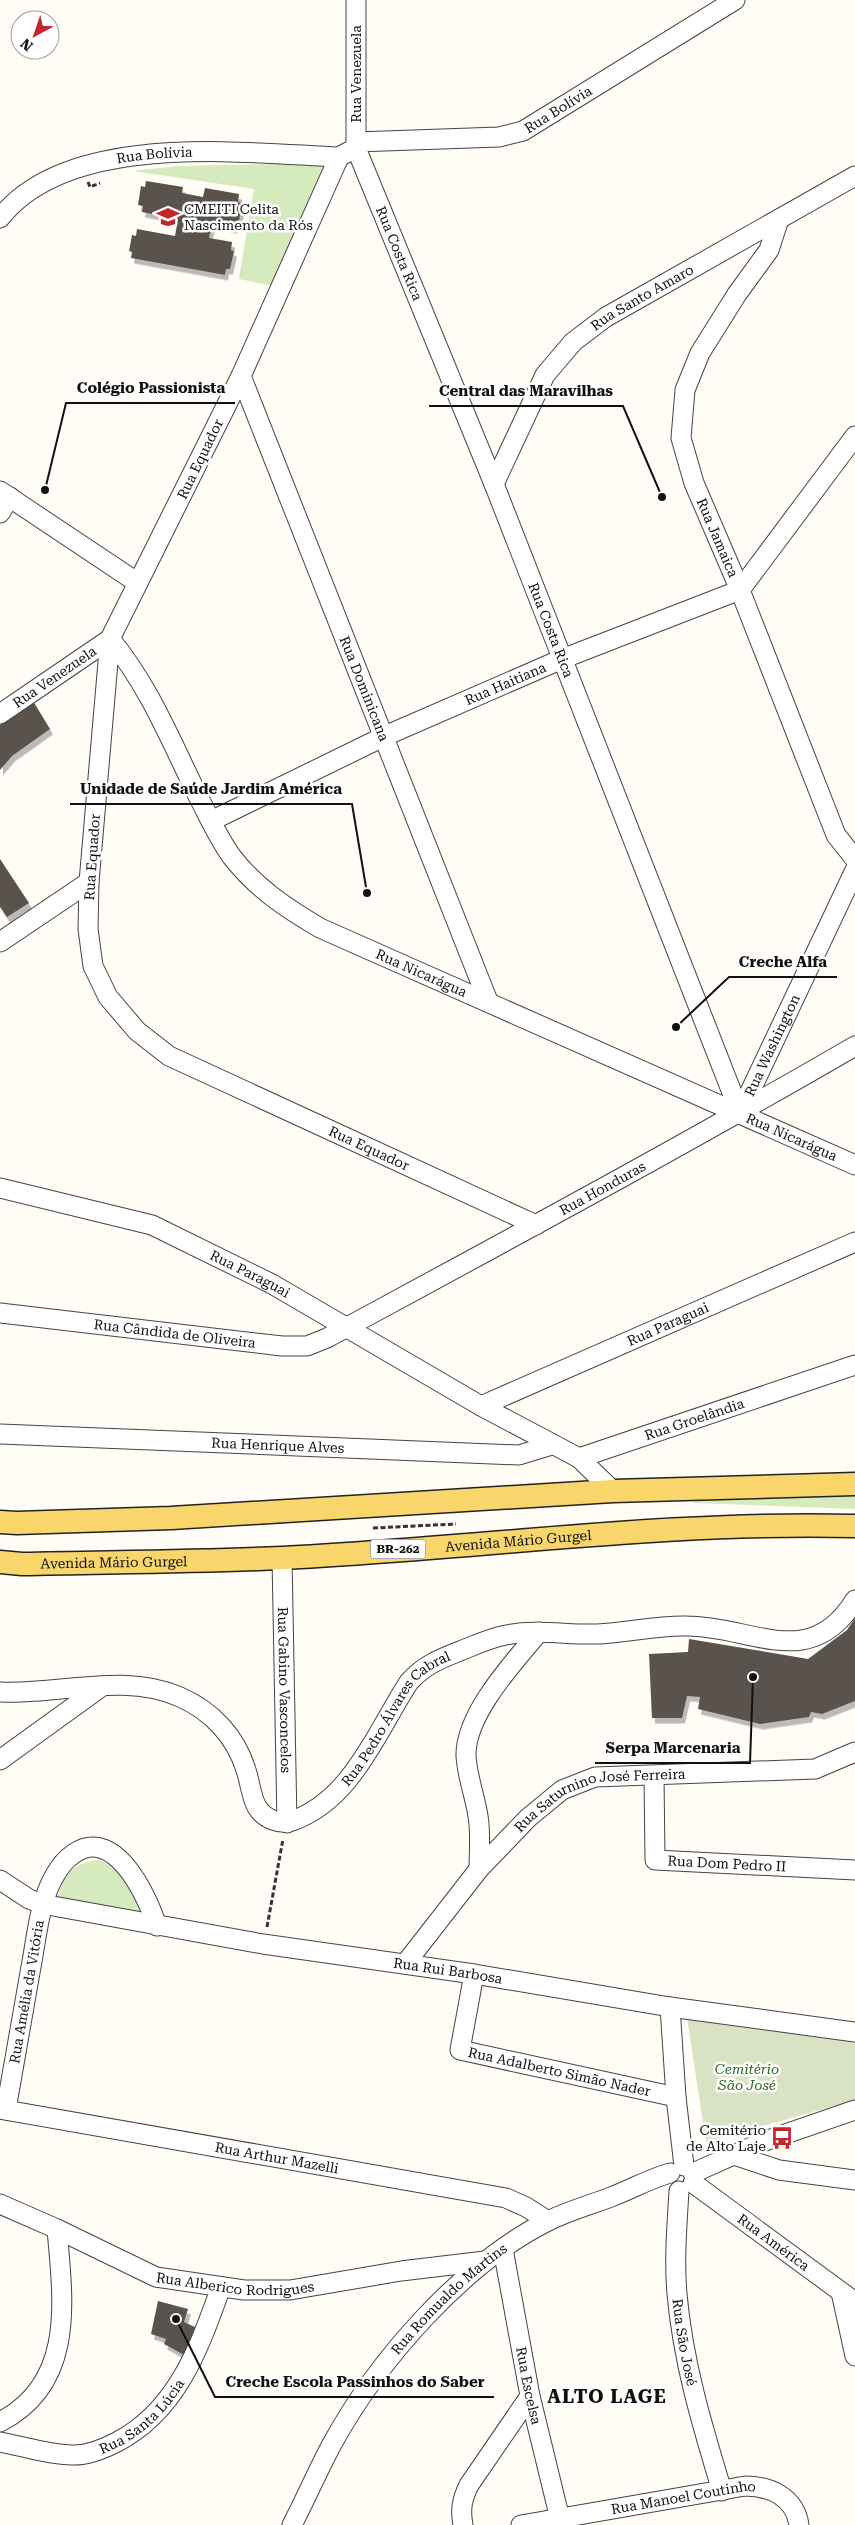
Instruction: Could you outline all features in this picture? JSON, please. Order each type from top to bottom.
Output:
[{"type":"main road","points":[[0,1522],[171,1518],[613,1491],[855,1484]]},
{"type":"main road","name":"Avenida Mário Gurgel","points":[[0,1562],[282,1558],[565,1537],[795,1524],[855,1526]]},
{"type":"street","name":"Rua Venezuela","points":[[356,0],[356,145]]},
{"type":"street","name":"Rua Bolívia","points":[[0,218],[7,209],[36,185],[75,169],[125,157],[183,150],[339,157],[356,145],[499,137],[523,131],[735,0]]},
{"type":"street","name":"Rua Costa Rica","points":[[356,145],[494,484],[740,1113]]},
{"type":"street","name":"Rua Equador","points":[[339,157],[241,376],[110,639],[89,882],[88,929],[93,966],[114,1004],[137,1031],[169,1056],[536,1225]]},
{"type":"street","name":"Rua Santo Amaro","points":[[494,484],[545,375],[573,342],[606,317],[855,176]]},
{"type":"street","name":"Rua Jamaica","points":[[779,219],[769,250],[737,294],[700,353],[685,390],[681,438],[694,483],[740,590],[836,835],[855,859]]},
{"type":"street","name":"Rua Dominicana","points":[[241,376],[385,736],[488,1001]]},
{"type":"street","points":[[740,590],[855,436]]},
{"type":"street","points":[[3,500],[138,583]]},
{"type":"street","name":"Rua Haitiana","points":[[211,821],[385,736],[562,659],[740,590]]},
{"type":"street","name":"Rua Venezuela","points":[[0,714],[110,639]]},
{"type":"street","name":"Rua Nicarágua","points":[[110,639],[130,663],[211,821],[232,856],[256,883],[282,906],[320,928],[855,1165]]},
{"type":"street","name":"Rua Washington","points":[[740,1113],[855,870]]},
{"type":"street","points":[[0,942],[89,882]]},
{"type":"street","name":"Rua Honduras","points":[[347,1327],[740,1113],[855,1046]]},
{"type":"street","name":"Rua Paraguai","points":[[0,1188],[152,1225],[272,1284],[481,1406],[579,1458]]},
{"type":"street","name":"Rua Paraguai","points":[[481,1406],[855,1242]]},
{"type":"street","name":"Rua Cândida de Oliveira","points":[[0,1313],[282,1346],[307,1346],[347,1327]]},
{"type":"street","name":"Rua Groelândia","points":[[579,1458],[855,1365]]},
{"type":"street","name":"Rua Henrique Alves","points":[[0,1434],[519,1456],[552,1445]]},
{"type":"street","points":[[579,1458],[613,1491]]},
{"type":"street","name":"Rua Gabino Vasconcelos","points":[[282,1558],[285,1830]]},
{"type":"street","name":"Rua Pedro Álvares Cabral","points":[[285,1830],[339,1790],[353,1774],[409,1682],[421,1669],[439,1658],[481,1642],[507,1635],[539,1632],[596,1634],[688,1626],[768,1640],[802,1641],[828,1631],[840,1622],[855,1600]]},
{"type":"street","points":[[479,1869],[479,1817],[466,1754],[469,1739],[474,1721],[487,1699],[539,1632]]},
{"type":"street","points":[[0,1760],[106,1684]]},
{"type":"street","points":[[0,1692],[51,1691],[106,1684],[161,1691],[180,1697],[214,1718],[227,1732],[245,1766],[257,1806],[285,1830]]},
{"type":"street","name":"Rua Saturnino José Ferreira","points":[[405,1964],[479,1869],[528,1818],[562,1790],[596,1777],[654,1776],[745,1769],[815,1768],[855,1752]]},
{"type":"street","name":"Rua Dom Pedro II","points":[[654,1776],[655,1860],[855,1870]]},
{"type":"street","name":"Rua Amélia da Vitória","points":[[3,2109],[42,1904],[54,1875],[70,1856],[88,1846],[102,1848],[121,1861],[131,1873],[158,1926]]},
{"type":"street","name":"Rua Rui Barbosa","points":[[0,1880],[29,1899],[42,1904],[158,1926],[264,1944],[474,1974],[670,2008],[855,2032]]},
{"type":"street","name":"Rua Adalberto Simão Nader","points":[[474,1974],[460,2050],[676,2098]]},
{"type":"street","name":"Rua São José","points":[[670,2008],[682,2179],[676,2264],[684,2349],[698,2414],[722,2490]]},
{"type":"street","name":"Rua Arthur Mazelli","points":[[3,2109],[506,2198],[526,2207],[548,2221]]},
{"type":"street","points":[[682,2179],[732,2154],[855,2110]]},
{"type":"street","points":[[732,2154],[779,2170],[855,2180]]},
{"type":"street","name":"Rua Romualdo Martins","points":[[292,2525],[333,2443],[371,2382],[415,2327],[485,2261],[548,2221],[625,2191],[682,2179]]},
{"type":"street","name":"Rua América","points":[[682,2179],[848,2297]]},
{"type":"street","name":"Rua Alberico Rodrigues","points":[[0,2204],[57,2229],[156,2278],[244,2290],[290,2290],[401,2271],[485,2261]]},
{"type":"street","points":[[0,2422],[11,2416],[44,2384],[55,2360],[61,2326],[61,2274],[57,2229]]},
{"type":"street","name":"Rua Escelsa","points":[[503,2249],[530,2396],[560,2519]]},
{"type":"street","name":"Rua Santa Lúcia","points":[[0,2442],[75,2456],[108,2446],[140,2427],[171,2397],[183,2377],[204,2334],[221,2287]]},
{"type":"street","points":[[848,2297],[855,2356]]},
{"type":"street","points":[[463,2525],[461,2514],[462,2499],[469,2485],[530,2396]]},
{"type":"street","name":"Rua Manoel Coutinho","points":[[521,2525],[745,2486],[770,2489],[784,2497],[790,2504],[799,2525]]},
{"type":"path","points":[[266,1932],[285,1830]]},
{"type":"green space","points":[[326,164],[272,286],[239,279],[254,189],[133,171],[179,166]]},
{"type":"green space","points":[[693,1491],[855,1493],[855,1509],[694,1503]]},
{"type":"green space","points":[[95,1860],[105,1862],[120,1873],[126,1880],[144,1916],[58,1899],[62,1884],[69,1873],[80,1865]]},
{"type":"green space","name":"Cemitério São José","points":[[687,2018],[855,2040],[855,2100],[706,2142]]},
{"type":"building","points":[[146,181],[183,187],[182,193],[203,197],[205,188],[239,194],[238,202],[242,203],[239,221],[235,221],[234,228],[212,224],[209,238],[232,242],[231,250],[234,251],[230,269],[226,269],[225,275],[131,258],[132,252],[129,251],[132,235],[136,236],[137,229],[175,236],[178,219],[142,212],[143,206],[138,205],[141,186],[145,187]]},
{"type":"building","points":[[33,701],[50,729],[12,756],[0,770],[0,725]]},
{"type":"building","points":[[0,859],[29,903],[7,917],[0,907]]},
{"type":"building","points":[[855,1618],[855,1701],[822,1714],[811,1712],[809,1717],[760,1724],[698,1709],[700,1697],[687,1696],[682,1718],[652,1718],[649,1654],[688,1652],[689,1639],[808,1659],[847,1630]]},
{"type":"building","points":[[158,2301],[188,2309],[184,2322],[197,2328],[186,2356],[164,2344],[166,2339],[151,2334]]},
{"type":"place","name":"CMEITI Celita Nascimento da Rós","points":[[168,217]]},
{"type":"place","name":"Colégio Passionista","points":[[45,490]]},
{"type":"place","name":"Central das Maravilhas","points":[[662,497]]},
{"type":"place","name":"Unidade de Saúde Jardim América","points":[[367,893]]},
{"type":"place","name":"Creche Alfa","points":[[676,1027]]},
{"type":"place","name":"Serpa Marcenaria","points":[[753,1677]]},
{"type":"place","name":"Cemitério de Alto Laje","points":[[782,2138]]},
{"type":"place","name":"Creche Escola Passinhos do Saber","points":[[176,2319]]},
{"type":"district","name":"ALTO LAGE","points":[[607,2396]]}]
